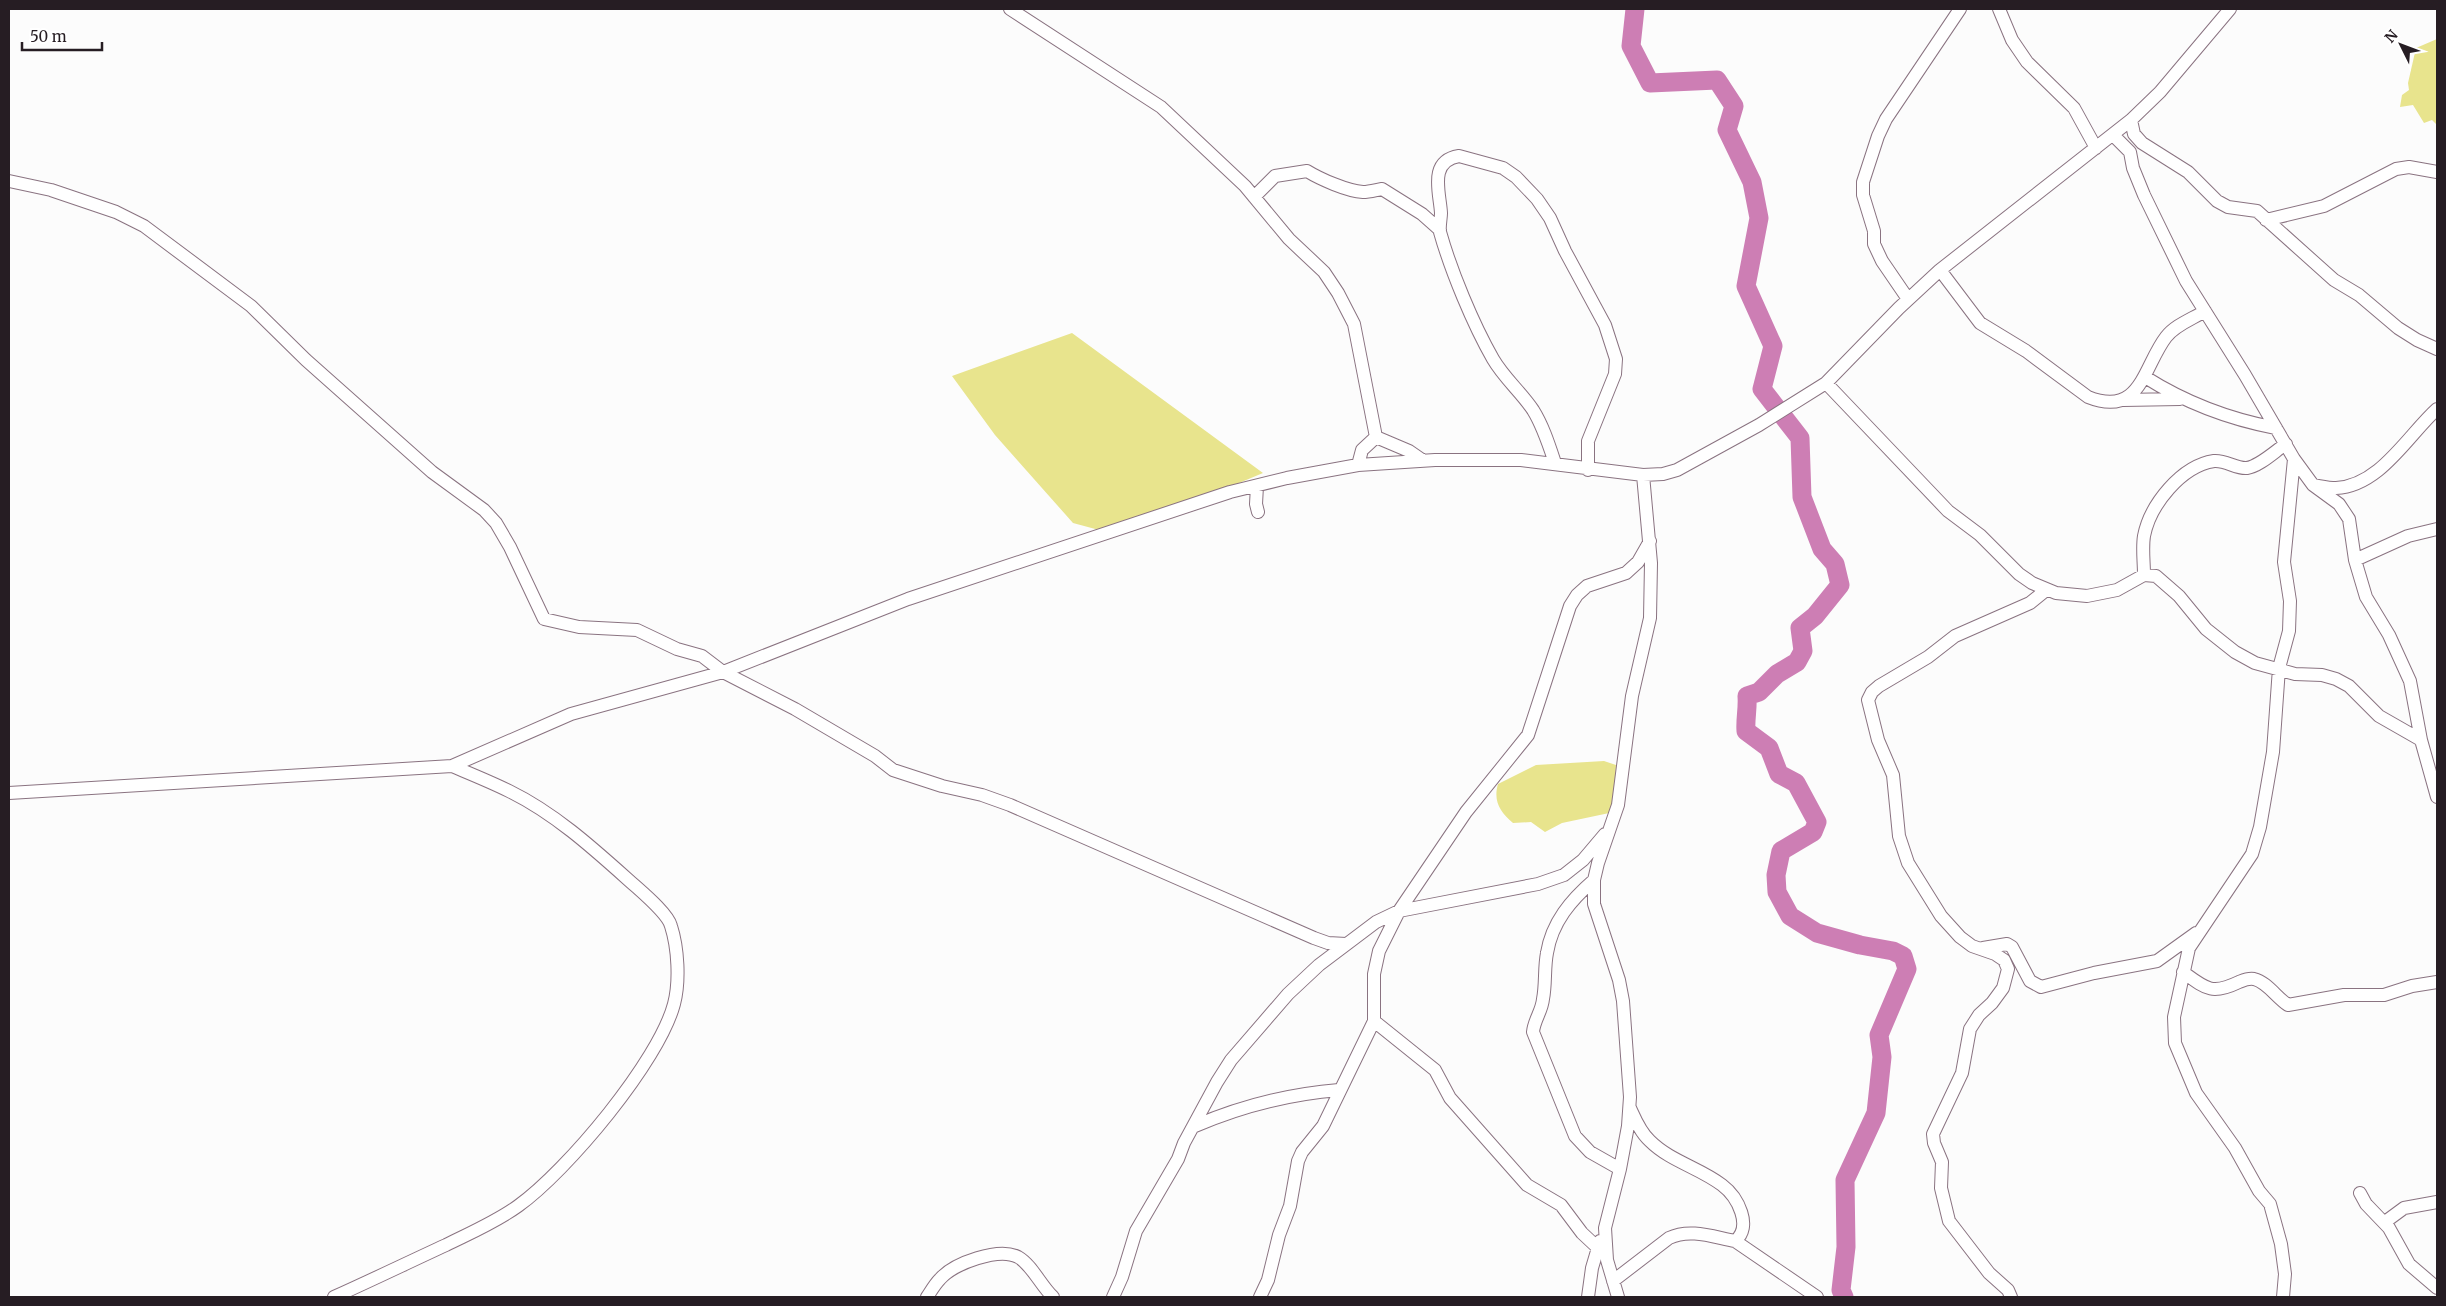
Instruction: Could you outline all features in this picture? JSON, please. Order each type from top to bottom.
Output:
[{"type":"street","points":[[1010,9],[1161,107],[1254,197],[1289,239],[1324,272],[1347,309],[1357,337],[1376,437]]},
{"type":"street","points":[[1908,299],[1882,261],[1874,244],[1874,231],[1865,204],[1864,182],[1878,136],[1886,120],[1960,9]]},
{"type":"street","points":[[1999,9],[2012,40],[2027,62],[2074,108],[2096,148]]},
{"type":"street","points":[[9,793],[452,766],[571,714],[723,672],[908,599],[1230,492],[1287,478],[1358,465],[1422,460],[1521,460],[1555,463],[1588,470],[1643,475],[1663,474],[1677,470],[1759,425],[1826,383],[1908,299],[1940,270],[2131,120],[2160,92],[2230,9]]},
{"type":"street","points":[[2131,120],[2134,134],[2142,143],[2188,172],[2217,201],[2228,207],[2257,211],[2331,277],[2359,295],[2398,328],[2416,340],[2437,349]]},
{"type":"street","points":[[2113,134],[2130,152],[2134,168],[2154,216],[2186,281],[2294,459],[2313,484],[2339,504],[2349,519],[2355,560],[2366,597],[2389,635],[2410,681],[2421,740],[2437,797]]},
{"type":"street","points":[[1555,463],[1545,434],[1532,409],[1503,375],[1492,358],[1470,310],[1440,230],[1441,212],[1436,182],[1445,162],[1459,156],[1503,168],[1521,182],[1550,218],[1565,251],[1605,325],[1616,359],[1615,374],[1588,441],[1588,470]]},
{"type":"street","points":[[2266,220],[2324,206],[2396,169],[2409,167],[2437,172]]},
{"type":"street","points":[[1254,197],[1274,176],[1307,171],[1317,178],[1350,190],[1364,192],[1382,188],[1422,214],[1440,230]]},
{"type":"street","points":[[9,181],[51,190],[116,212],[144,226],[251,306],[306,360],[432,472],[484,510],[496,524],[510,547],[544,619],[579,627],[637,630],[677,649],[702,656],[723,672],[795,709],[875,756],[893,770],[942,786],[982,795],[1010,805],[1314,938],[1328,943],[1346,944]]},
{"type":"street","points":[[1940,270],[1972,313],[1988,329],[2026,351],[2088,397],[2114,402],[2123,400],[2182,399]]},
{"type":"street","points":[[2123,400],[2136,389],[2145,377],[2166,338],[2180,326],[2205,312]]},
{"type":"street","points":[[2145,377],[2182,399],[2246,423],[2276,428]]},
{"type":"street","points":[[1826,383],[1948,511],[1980,534],[2019,574],[2046,590],[2070,596],[2103,593],[2129,585],[2144,575],[2156,576],[2169,587],[2197,619],[2221,642],[2255,662],[2295,674],[2322,675],[2336,679],[2349,686],[2379,716],[2421,740]]},
{"type":"street","points":[[2313,484],[2336,488],[2352,485],[2370,475],[2386,462],[2437,409]]},
{"type":"street","points":[[1376,437],[1409,451],[1422,460]]},
{"type":"street","points":[[1358,465],[1362,450],[1376,437]]},
{"type":"street","points":[[2144,575],[2144,536],[2161,501],[2179,477],[2203,464],[2216,461],[2228,462],[2242,468],[2254,466],[2286,444]]},
{"type":"street","points":[[2283,1297],[2284,1274],[2281,1244],[2270,1204],[2259,1191],[2236,1148],[2196,1092],[2175,1043],[2174,1017],[2189,948],[2252,854],[2260,827],[2273,752],[2279,668],[2289,631],[2290,601],[2284,562],[2294,459]]},
{"type":"street","points":[[1588,1297],[1598,1248],[1620,1169],[1630,1108],[1623,1001],[1619,980],[1594,904],[1594,880],[1618,805],[1632,696],[1650,618],[1652,590],[1650,541],[1643,475]]},
{"type":"street","points":[[1257,486],[1256,504],[1258,512]]},
{"type":"street","points":[[2355,560],[2408,536],[2437,529]]},
{"type":"street","points":[[1260,1297],[1268,1280],[1279,1235],[1290,1206],[1298,1161],[1302,1152],[1323,1126],[1338,1090],[1374,1021],[1374,974],[1379,951],[1399,911],[1466,812],[1528,735],[1570,606],[1577,595],[1588,586],[1626,573],[1638,562],[1650,541]]},
{"type":"street","points":[[2011,1297],[2008,1290],[1989,1273],[1949,1221],[1941,1188],[1942,1162],[1934,1143],[1936,1127],[1962,1073],[1970,1029],[1979,1015],[1992,1003],[2003,988],[2008,969],[2004,960],[1983,948],[1972,946],[1960,938],[1941,916],[1908,863],[1899,836],[1893,775],[1878,740],[1868,700],[1872,692],[1879,686],[1928,657],[1955,636],[2030,603],[2046,590]]},
{"type":"street","points":[[334,1297],[486,1226],[517,1207],[547,1182],[586,1140],[638,1072],[657,1044],[675,1003],[677,981],[671,924],[646,896],[588,843],[551,816],[510,791],[452,766]]},
{"type":"street","points":[[1113,1297],[1122,1277],[1136,1231],[1217,1082],[1231,1060],[1288,994],[1346,944],[1376,922],[1399,911],[1538,884],[1564,875],[1583,860],[1610,827]]},
{"type":"street","points":[[1594,880],[1576,896],[1562,914],[1552,934],[1546,954],[1546,982],[1542,1005],[1534,1024],[1533,1032],[1575,1136],[1590,1152],[1620,1169]]},
{"type":"street","points":[[1983,948],[2007,944],[2012,947],[2030,981],[2041,987],[2094,972],[2157,961],[2198,932]]},
{"type":"street","points":[[2183,972],[2211,990],[2223,990],[2246,979],[2254,979],[2262,983],[2288,1005],[2344,995],[2384,994],[2412,986],[2437,982]]},
{"type":"street","points":[[1374,1021],[1435,1070],[1450,1098],[1527,1185],[1562,1204],[1582,1233],[1598,1248]]},
{"type":"street","points":[[1194,1126],[1216,1117],[1288,1097],[1310,1092],[1338,1090]]},
{"type":"street","points":[[1630,1108],[1648,1140],[1662,1151],[1724,1186],[1740,1211],[1745,1226],[1742,1236],[1735,1241]]},
{"type":"street","points":[[2360,1194],[2369,1208],[2385,1222],[2409,1264],[2437,1288]]},
{"type":"street","points":[[2385,1222],[2404,1208],[2437,1202]]},
{"type":"street","points":[[1605,1228],[1607,1260],[1618,1297]]},
{"type":"street","points":[[1613,1281],[1669,1238],[1679,1233],[1688,1232],[1735,1241],[1817,1297]]},
{"type":"street","points":[[927,1297],[941,1278],[953,1269],[992,1254],[1007,1253],[1019,1258],[1053,1297]]},
{"type":"shaded area","points":[[2437,39],[2437,145],[2436,124],[2432,120],[2424,123],[2413,105],[2400,107],[2402,95],[2409,90],[2408,83],[2416,48]]},
{"type":"shaded area","points":[[1072,333],[1263,473],[1227,488],[1099,530],[1073,523],[995,435],[952,376]]},
{"type":"shaded area","points":[[1604,761],[1616,765],[1614,812],[1562,823],[1545,832],[1531,822],[1513,823],[1504,815],[1499,806],[1496,796],[1498,784],[1536,765]]},
{"type":"waterway","points":[[1635,9],[1631,46],[1650,83],[1717,80],[1734,106],[1727,130],[1752,182],[1759,218],[1746,286],[1773,346],[1762,389],[1800,438],[1802,497],[1822,549],[1835,564],[1840,585],[1815,616],[1800,628],[1803,651],[1797,662],[1777,674],[1759,692],[1747,696],[1746,731],[1769,748],[1779,774],[1796,783],[1817,822],[1813,832],[1781,851],[1776,875],[1777,892],[1790,916],[1817,933],[1860,945],[1893,951],[1903,956],[1907,969],[1879,1035],[1882,1057],[1876,1113],[1845,1180],[1846,1247],[1841,1290],[1844,1297]]}]
